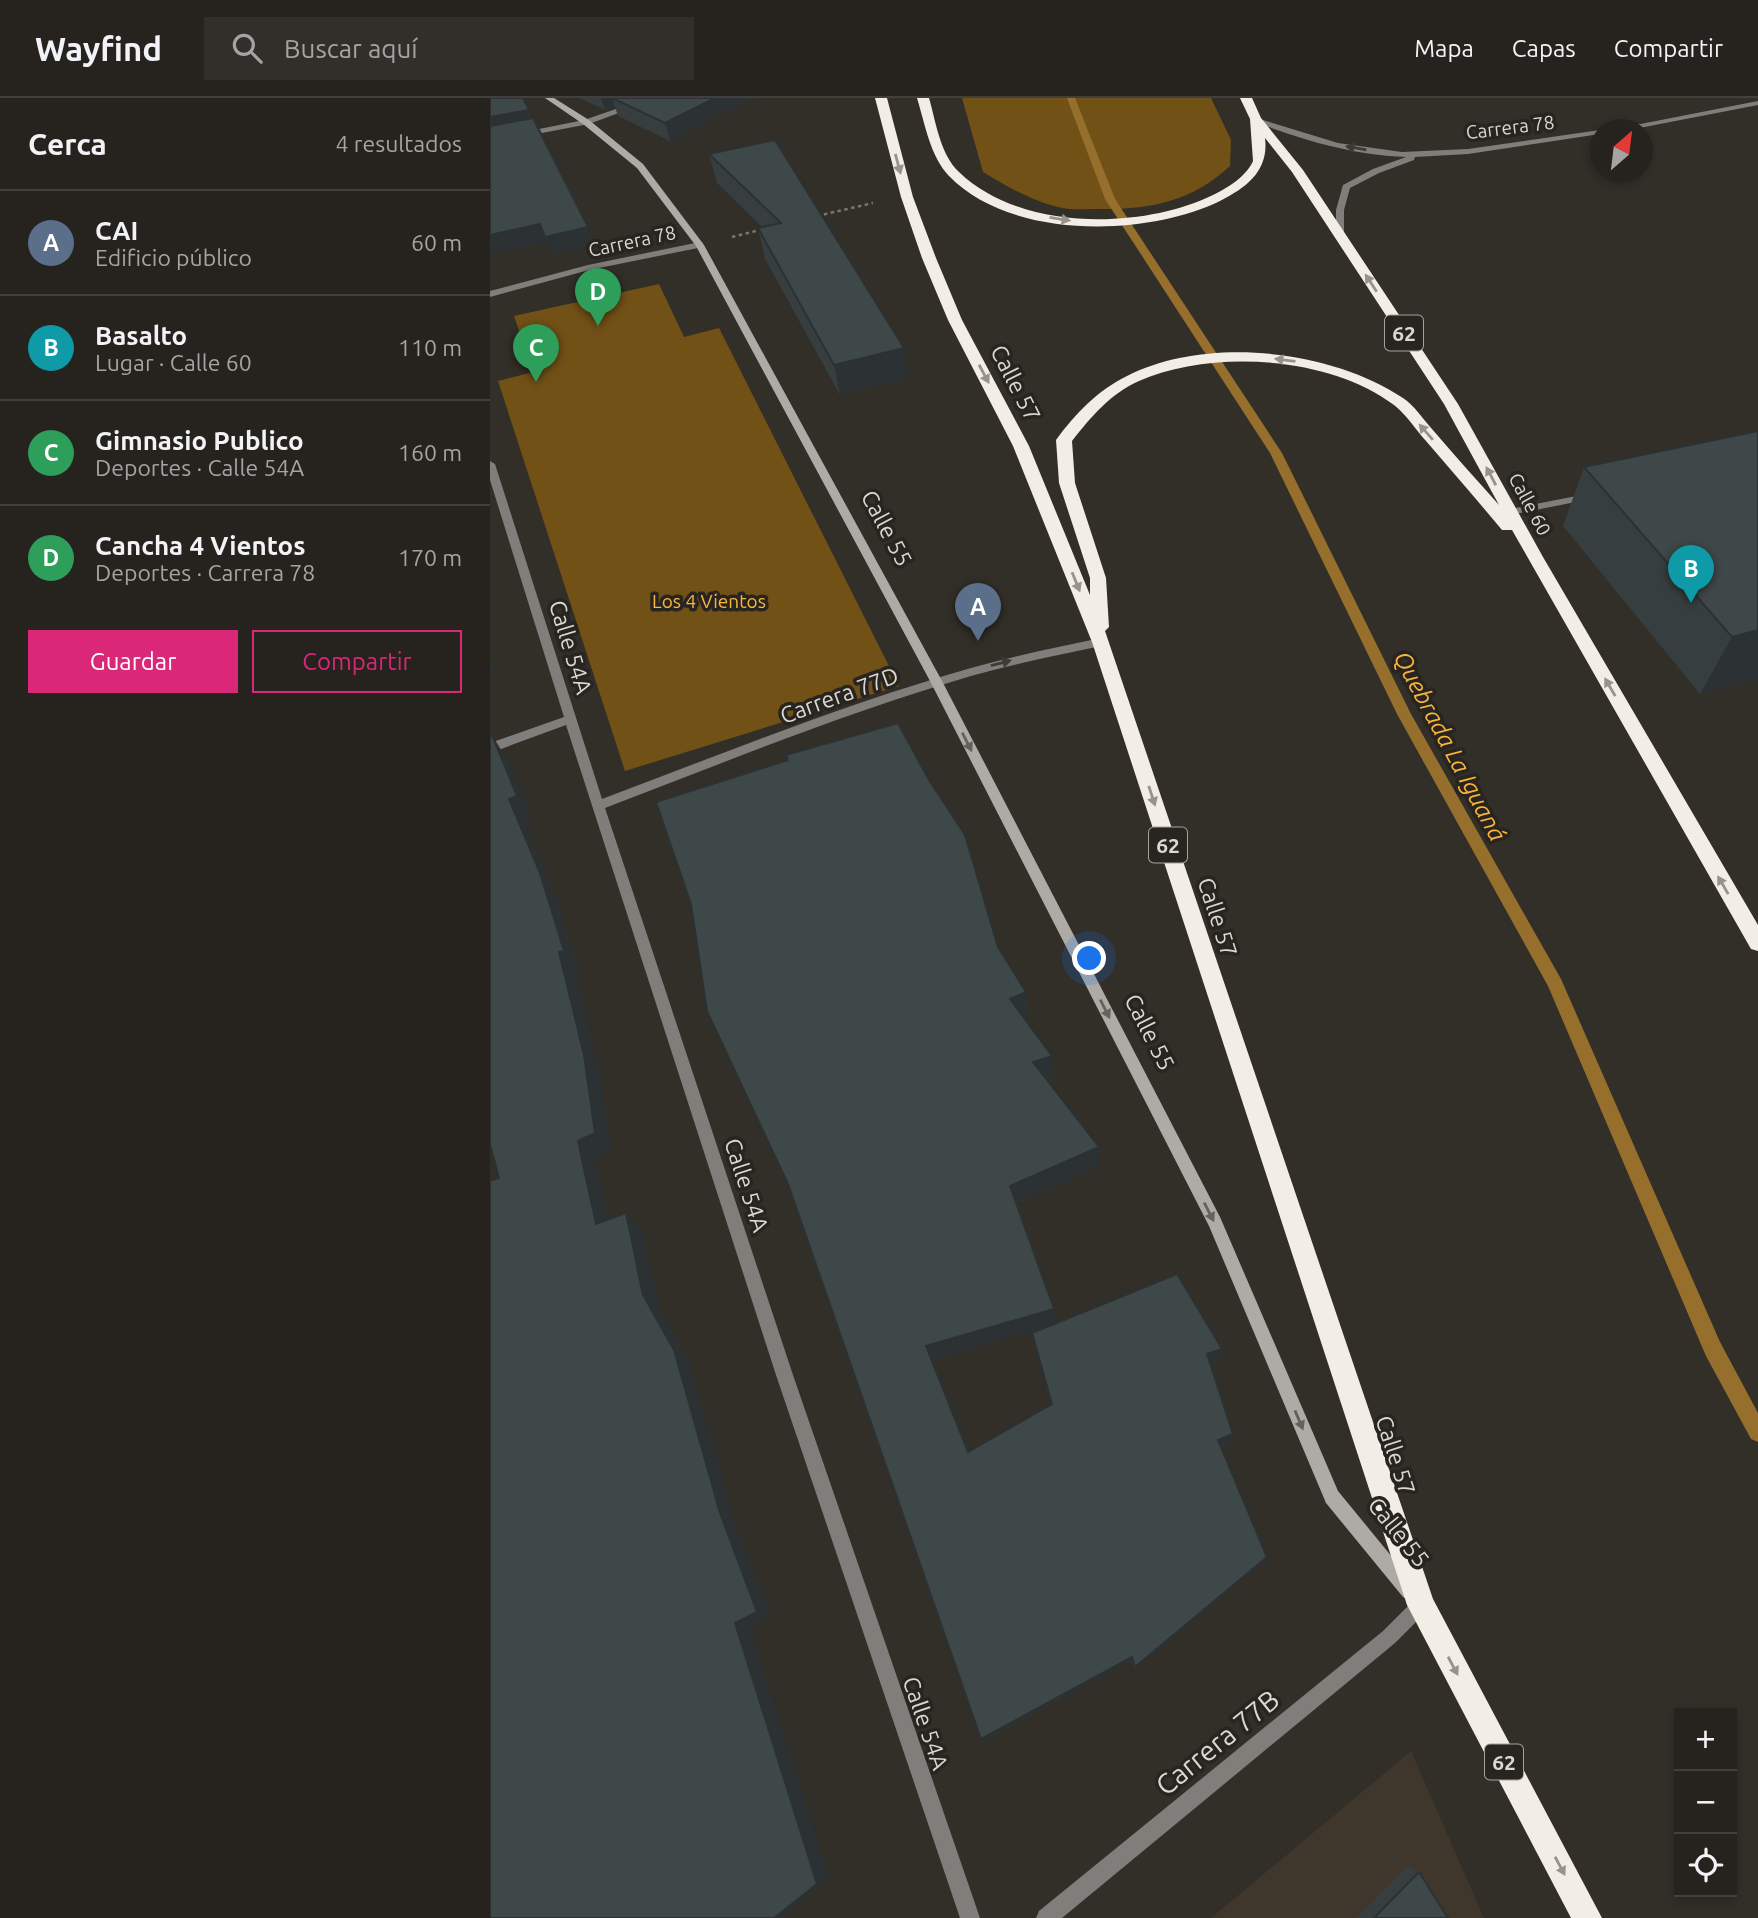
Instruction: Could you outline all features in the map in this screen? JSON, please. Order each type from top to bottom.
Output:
[{"type":"highway","name":"Calle 57","points":[[881,98],[907,197],[955,320],[1021,446],[1101,642],[1421,1605]]},
{"type":"highway","points":[[923,98],[945,162],[954,174],[994,201],[1037,215],[1077,221],[1120,223],[1158,219],[1185,212],[1220,197],[1250,175],[1257,166],[1260,155],[1256,119]]},
{"type":"highway","name":"Calle 60","points":[[1246,98],[1256,119],[1297,170],[1451,404],[1535,557],[1758,943]]},
{"type":"highway","points":[[1101,642],[1098,578],[1068,483],[1064,440],[1089,406],[1108,392],[1154,370],[1180,363],[1237,356],[1305,363],[1351,376],[1400,401],[1535,557]]},
{"type":"highway","name":"Calle 55","points":[[1421,1605],[1587,1918]]},
{"type":"street","name":"Calle 55","points":[[549,98],[586,122],[640,166],[700,245],[936,681],[1215,1222],[1332,1497],[1421,1605]]},
{"type":"street","points":[[490,141],[586,122],[655,98]]},
{"type":"street","points":[[1653,123],[1758,103]]},
{"type":"street","name":"Carrera 78","points":[[1256,119],[1303,138],[1383,153],[1424,155]]},
{"type":"street","name":"Carrera 78","points":[[1340,236],[1340,210],[1346,187],[1396,162],[1424,155],[1590,133]]},
{"type":"street","name":"Carrera 78","points":[[490,294],[588,268],[700,245]]},
{"type":"street","name":"Calle 54A","points":[[490,464],[597,806],[887,1679],[970,1918]]},
{"type":"street","points":[[1510,512],[1608,492]]},
{"type":"street","name":"Carrera 77D","points":[[597,806],[936,681],[1053,650],[1101,642]]},
{"type":"street","points":[[490,748],[570,719]]},
{"type":"street","name":"Carrera 77B","points":[[1046,1918],[1379,1646],[1421,1605]]},
{"type":"path","points":[[808,218],[907,197]]},
{"type":"path","points":[[700,245],[768,228]]},
{"type":"shaded area","points":[[1411,1751],[1484,1918],[1211,1918]]},
{"type":"green space","points":[[962,98],[1211,98],[1231,140],[1230,166],[1215,179],[1167,202],[1132,208],[1066,209],[1041,202],[983,172]]},
{"type":"green space","name":"Los 4 Vientos","points":[[659,284],[684,337],[719,328],[899,686],[625,771],[498,381],[533,372],[514,316]]},
{"type":"building","points":[[490,98],[523,98],[529,110],[490,117]]},
{"type":"building","points":[[612,98],[715,98],[665,123]]},
{"type":"building","points":[[533,118],[588,227],[545,237],[540,224],[490,235],[490,126]]},
{"type":"building","points":[[775,140],[904,348],[834,365],[758,228],[781,223],[709,154]]},
{"type":"building","points":[[1758,431],[1758,630],[1732,637],[1584,467]]},
{"type":"building","points":[[898,723],[929,780],[965,835],[998,947],[1026,992],[1010,999],[1052,1056],[1033,1062],[1099,1147],[1010,1186],[1054,1309],[926,1346],[968,1452],[1052,1404],[1032,1333],[1177,1274],[1222,1349],[1207,1354],[1233,1434],[1218,1440],[1267,1557],[1135,1667],[1132,1657],[981,1739],[788,1184],[707,1011],[691,904],[656,802],[788,760],[786,755]]},
{"type":"building","points":[[492,735],[517,796],[509,799],[540,873],[564,951],[559,952],[584,1055],[595,1133],[578,1141],[596,1224],[626,1213],[643,1295],[674,1350],[720,1513],[757,1612],[735,1623],[817,1884],[774,1918],[490,1918],[490,1181],[499,1178],[490,1144]]},
{"type":"building","points":[[1419,1872],[1448,1918],[1374,1918]]},
{"type":"waterway","name":"Quebrada La Iguaná","points":[[1071,98],[1110,199],[1276,453],[1404,714],[1555,984],[1713,1349],[1758,1432]]},
{"type":"place","name":"Cancha 4 Vientos","points":[[598,326]]},
{"type":"place","name":"Gimnasio Publico","points":[[536,382]]},
{"type":"place","name":"Basalto","points":[[1691,603]]},
{"type":"place","name":"CAI","points":[[978,641]]}]
